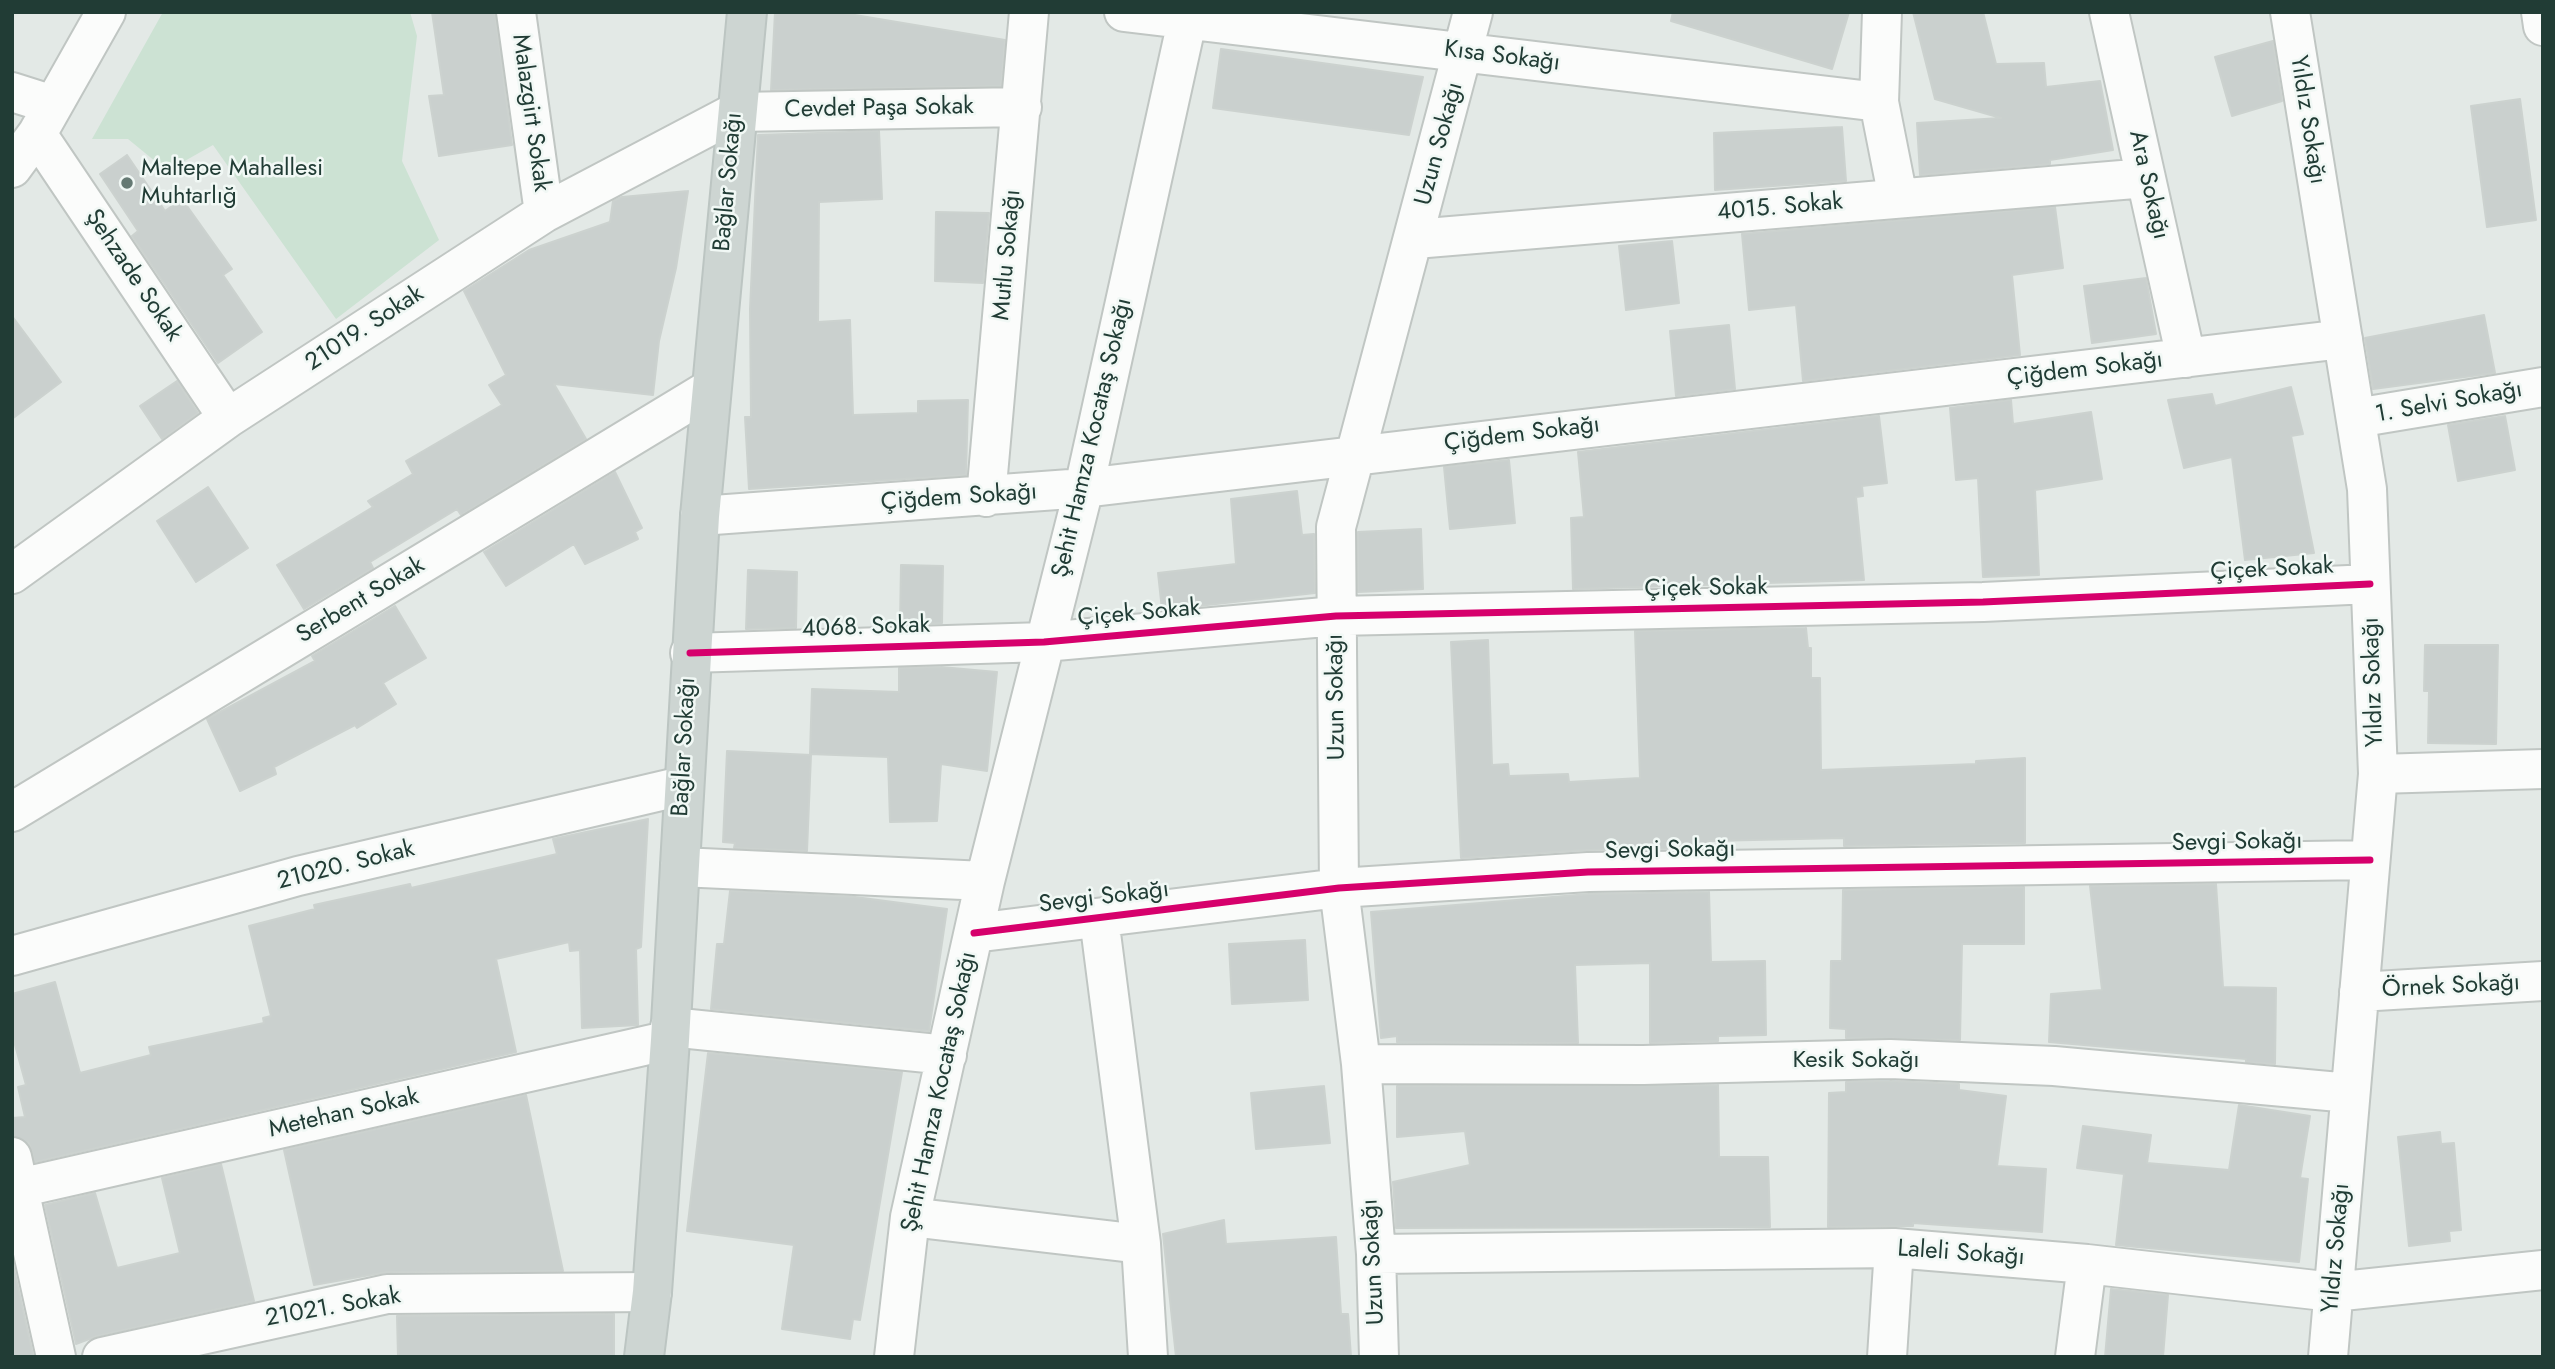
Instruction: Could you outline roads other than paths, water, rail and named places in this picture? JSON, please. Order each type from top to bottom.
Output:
[{"type":"main road","name":"Bağlar Sokağı","points":[[644,1357],[652,1292],[670,1033],[682,786],[700,516],[747,12]]},
{"type":"street","points":[[12,168],[45,120],[106,12]]},
{"type":"street","name":"Malazgirt Sokak","points":[[516,12],[544,213]]},
{"type":"street","name":"Mutlu Sokağı","points":[[986,497],[1029,12]]},
{"type":"street","name":"Kısa Sokağı","points":[[1124,12],[1189,16],[1879,102]]},
{"type":"street","name":"Uzun Sokağı","points":[[1379,1357],[1376,1254],[1361,1064],[1339,888],[1336,527],[1474,12]]},
{"type":"street","points":[[1882,12],[1879,102],[1898,198]]},
{"type":"street","name":"Ara Sokağı","points":[[2109,12],[2186,358]]},
{"type":"street","name":"Yıldız Sokağı","points":[[2290,12],[2367,489],[2378,774],[2328,1357]]},
{"type":"street","points":[[2540,12],[2543,26]]},
{"type":"street","name":"Şehit Hamza Kocataş Sokağı","points":[[894,1357],[910,1217],[985,881],[1084,488],[1189,16]]},
{"type":"street","points":[[12,92],[45,120]]},
{"type":"street","name":"Cevdet Paşa Sokak","points":[[736,112],[1022,107]]},
{"type":"street","name":"21019. Sokak","points":[[12,575],[228,418],[544,213],[736,112]]},
{"type":"street","name":"Şehzade Sokak","points":[[45,120],[228,418]]},
{"type":"street","name":"4015. Sokak","points":[[1415,239],[2146,177]]},
{"type":"street","name":"Çiğdem Sokağı","points":[[700,516],[1084,488],[2343,339]]},
{"type":"street","name":"1. Selvi Sokağı","points":[[2356,418],[2543,387]]},
{"type":"street","name":"Serbent Sokak","points":[[12,812],[710,389]]},
{"type":"street","name":"Çiçek Sokak","points":[[1044,642],[1336,616],[1983,602],[2371,584]]},
{"type":"street","name":"4068. Sokak","points":[[690,653],[1044,642]]},
{"type":"street","points":[[2378,774],[2543,769]]},
{"type":"street","name":"21020. Sokak","points":[[12,956],[298,876],[682,786]]},
{"type":"street","name":"Sevgi Sokağı","points":[[975,933],[1339,888],[1588,872],[2370,860]]},
{"type":"street","points":[[680,867],[985,881]]},
{"type":"street","points":[[1099,918],[1141,1244],[1148,1357]]},
{"type":"street","name":"Örnek Sokağı","points":[[2359,992],[2543,981]]},
{"type":"street","name":"Metehan Sokak","points":[[16,1172],[670,1033],[947,1055]]},
{"type":"street","name":"Kesik Sokağı","points":[[1361,1064],[1643,1065],[1890,1059],[2054,1066],[2350,1093]]},
{"type":"street","points":[[16,1172],[56,1357]]},
{"type":"street","points":[[910,1217],[1141,1244]]},
{"type":"street","points":[[1887,1357],[1894,1248]]},
{"type":"street","name":"Laleli Sokağı","points":[[1376,1254],[1894,1248],[2087,1264],[2333,1293],[2543,1270]]},
{"type":"street","points":[[2075,1357],[2087,1264]]},
{"type":"street","name":"21021. Sokak","points":[[102,1357],[212,1345],[387,1294],[652,1292]]},
{"type":"place","name":"Maltepe Mahallesi Muhtarlığ","points":[[127,183]]}]
